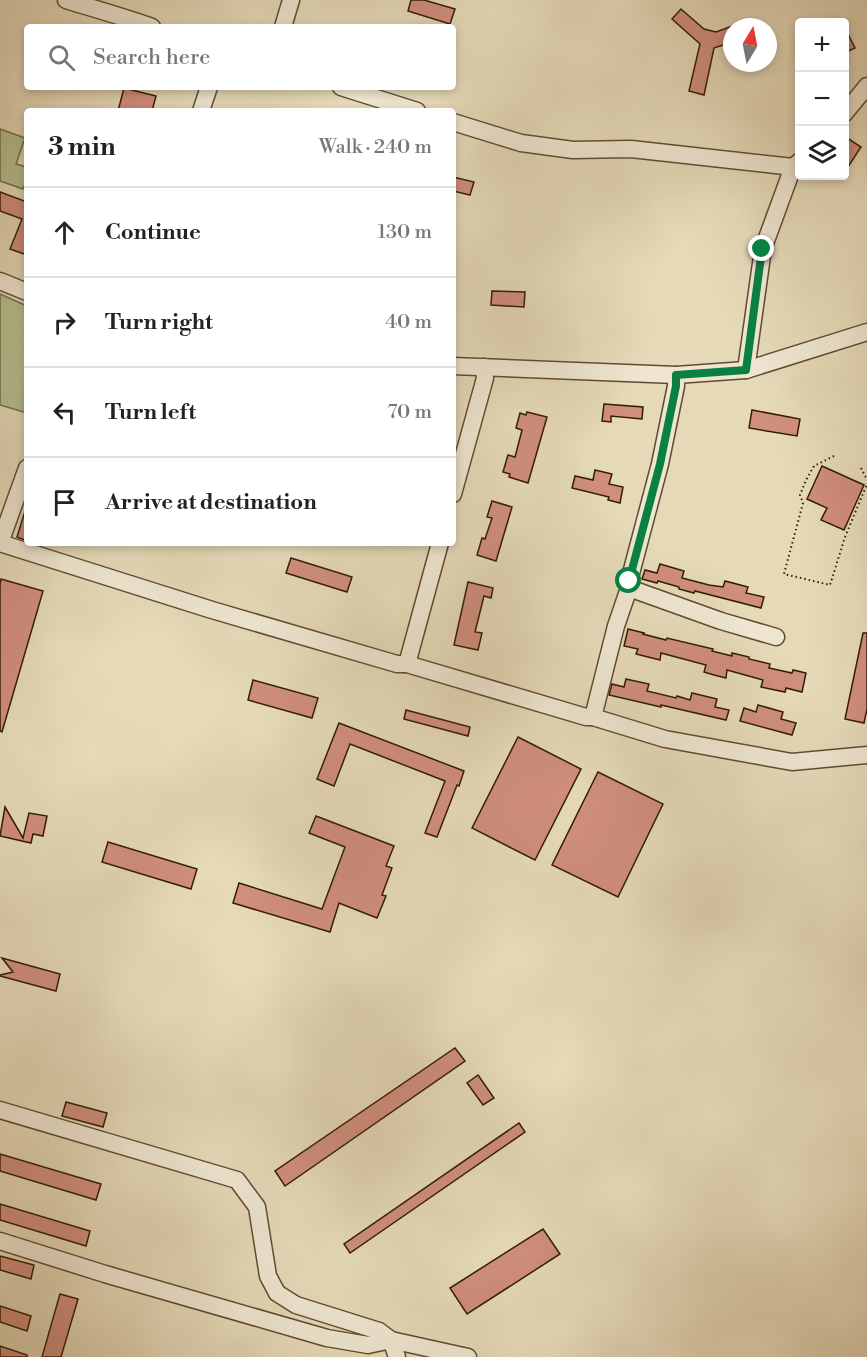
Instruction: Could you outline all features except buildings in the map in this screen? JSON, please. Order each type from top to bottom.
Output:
[{"type":"street","points":[[66,0],[144,24]]},
{"type":"street","points":[[284,24],[291,0]]},
{"type":"street","points":[[849,108],[867,87]]},
{"type":"street","points":[[202,108],[208,90]]},
{"type":"street","points":[[350,90],[407,108]]},
{"type":"street","points":[[456,123],[521,143],[573,150],[631,148],[795,164]]},
{"type":"street","points":[[746,370],[762,249],[795,166]]},
{"type":"street","points":[[0,281],[24,291]]},
{"type":"street","points":[[456,366],[676,375],[746,370],[867,332]]},
{"type":"street","points":[[456,483],[484,378],[484,367]]},
{"type":"street","points":[[593,717],[660,464],[676,386],[676,375]]},
{"type":"street","points":[[24,476],[0,543],[212,610],[665,739],[792,762],[867,755]]},
{"type":"street","points":[[407,664],[439,546]]},
{"type":"street","points":[[629,588],[721,621],[776,637]]},
{"type":"street","points":[[0,1110],[237,1180],[257,1208],[268,1276],[277,1293],[296,1305],[379,1331],[391,1340],[468,1357]]},
{"type":"street","points":[[0,1241],[327,1338],[368,1345],[391,1340]]},
{"type":"street","points":[[391,1340],[397,1357]]},
{"type":"path","points":[[834,456],[814,466],[806,480],[800,495],[803,504],[784,573],[830,585],[845,537],[867,482],[861,468]]},
{"type":"green space","points":[[0,129],[24,138],[16,164],[24,167],[24,186],[23,189],[0,181]]},
{"type":"green space","points":[[0,294],[24,305],[24,412],[0,405]]},
{"type":"route","points":[[629,581],[660,464],[676,386],[676,375],[746,370],[762,249]]}]
